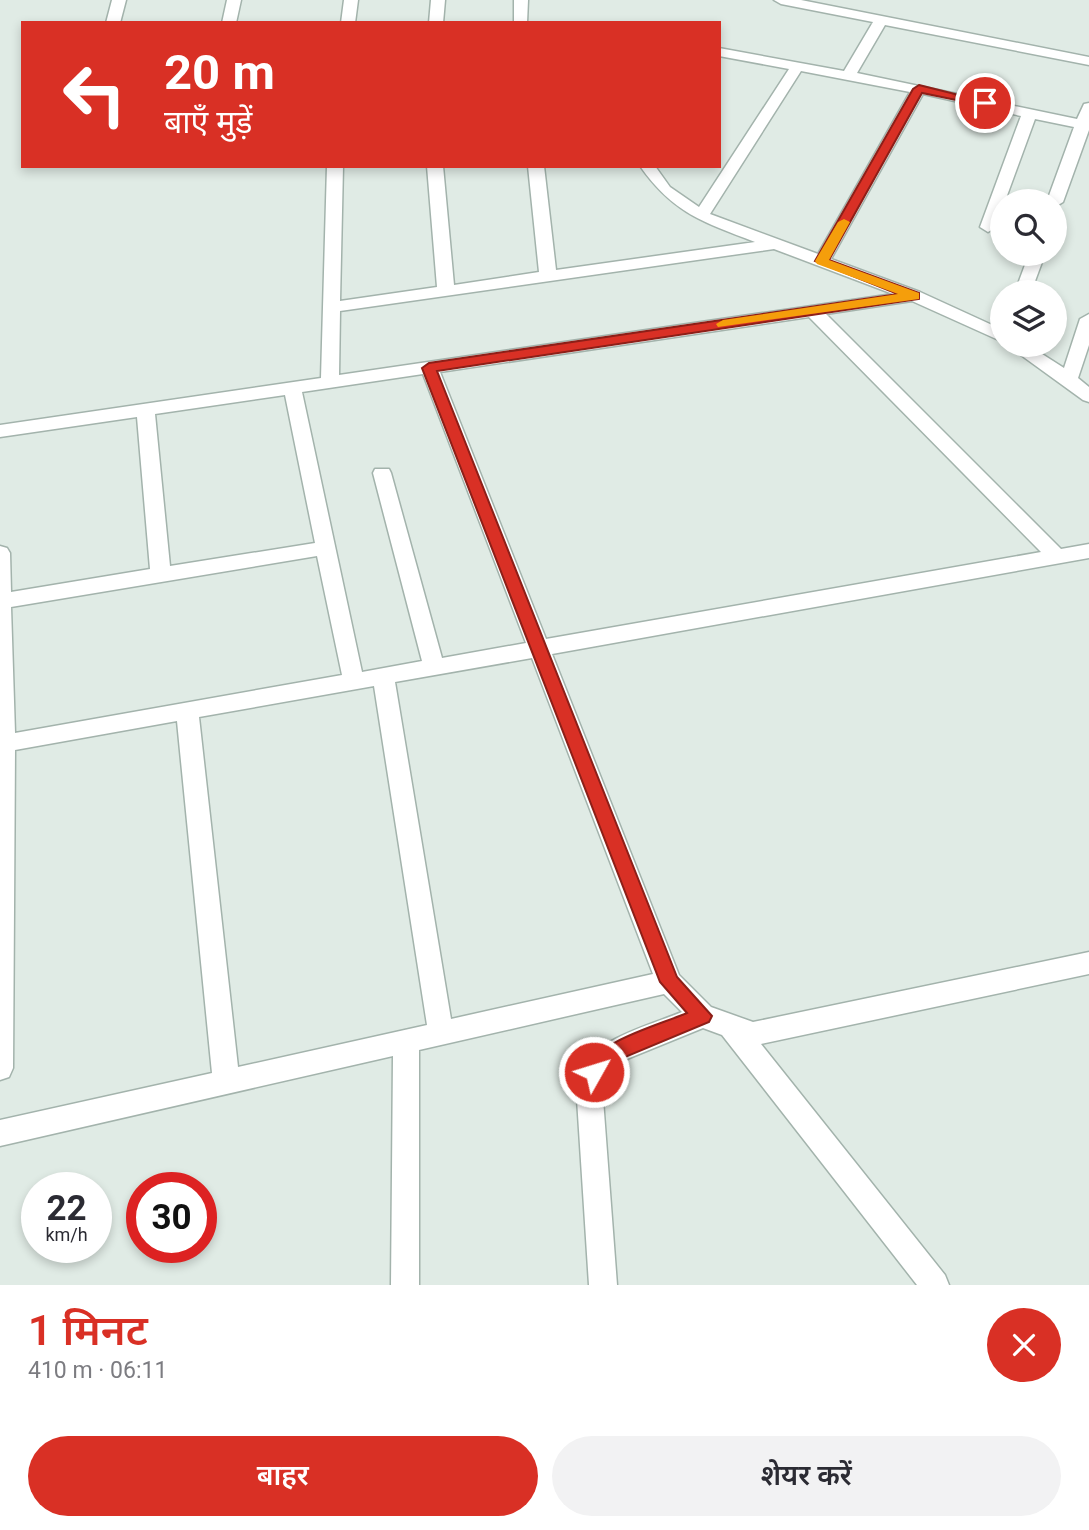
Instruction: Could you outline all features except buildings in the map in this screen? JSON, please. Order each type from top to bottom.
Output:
[{"type":"street","points":[[114,21],[119,0]]},
{"type":"street","points":[[229,21],[234,0]]},
{"type":"street","points":[[348,21],[351,0]]},
{"type":"street","points":[[436,21],[438,0]]},
{"type":"street","points":[[521,0],[522,21]]},
{"type":"street","points":[[781,0],[1089,61]]},
{"type":"street","points":[[848,76],[881,20]]},
{"type":"street","points":[[721,52],[919,89],[1086,125]]},
{"type":"street","points":[[701,215],[797,67]]},
{"type":"street","points":[[822,261],[919,89]]},
{"type":"street","points":[[1060,189],[1086,125],[1089,107]]},
{"type":"street","points":[[988,227],[1030,112]]},
{"type":"street","points":[[330,382],[335,168]]},
{"type":"street","points":[[435,168],[446,290]]},
{"type":"street","points":[[536,168],[548,276]]},
{"type":"street","points":[[649,168],[665,190],[701,215],[914,296],[990,331]]},
{"type":"street","points":[[332,307],[774,244]]},
{"type":"street","points":[[0,431],[914,296]]},
{"type":"street","points":[[813,311],[1057,557]]},
{"type":"street","points":[[1034,357],[1082,388],[1089,320]]},
{"type":"street","points":[[429,368],[669,982],[702,1016],[753,1034],[1089,963]]},
{"type":"street","points":[[292,387],[355,683]]},
{"type":"street","points":[[145,410],[161,575]]},
{"type":"street","points":[[382,473],[435,669]]},
{"type":"street","points":[[1,601],[326,548]]},
{"type":"street","points":[[2,744],[540,651],[1089,551]]},
{"type":"street","points":[[0,553],[0,1068]]},
{"type":"street","points":[[384,678],[441,1034]]},
{"type":"street","points":[[187,712],[226,1082]]},
{"type":"street","points":[[0,1133],[669,982]]},
{"type":"street","points":[[603,1285],[590,1099],[594,1072],[613,1053],[702,1016]]},
{"type":"street","points":[[732,1026],[926,1279]]},
{"type":"street","points":[[405,1285],[406,1041]]},
{"type":"slow traffic","points":[[723,324],[914,296],[822,261],[844,222]]},
{"type":"route","points":[[594,1072],[613,1053],[702,1016],[669,982],[429,368],[914,296],[822,261],[919,89],[985,103]]}]
